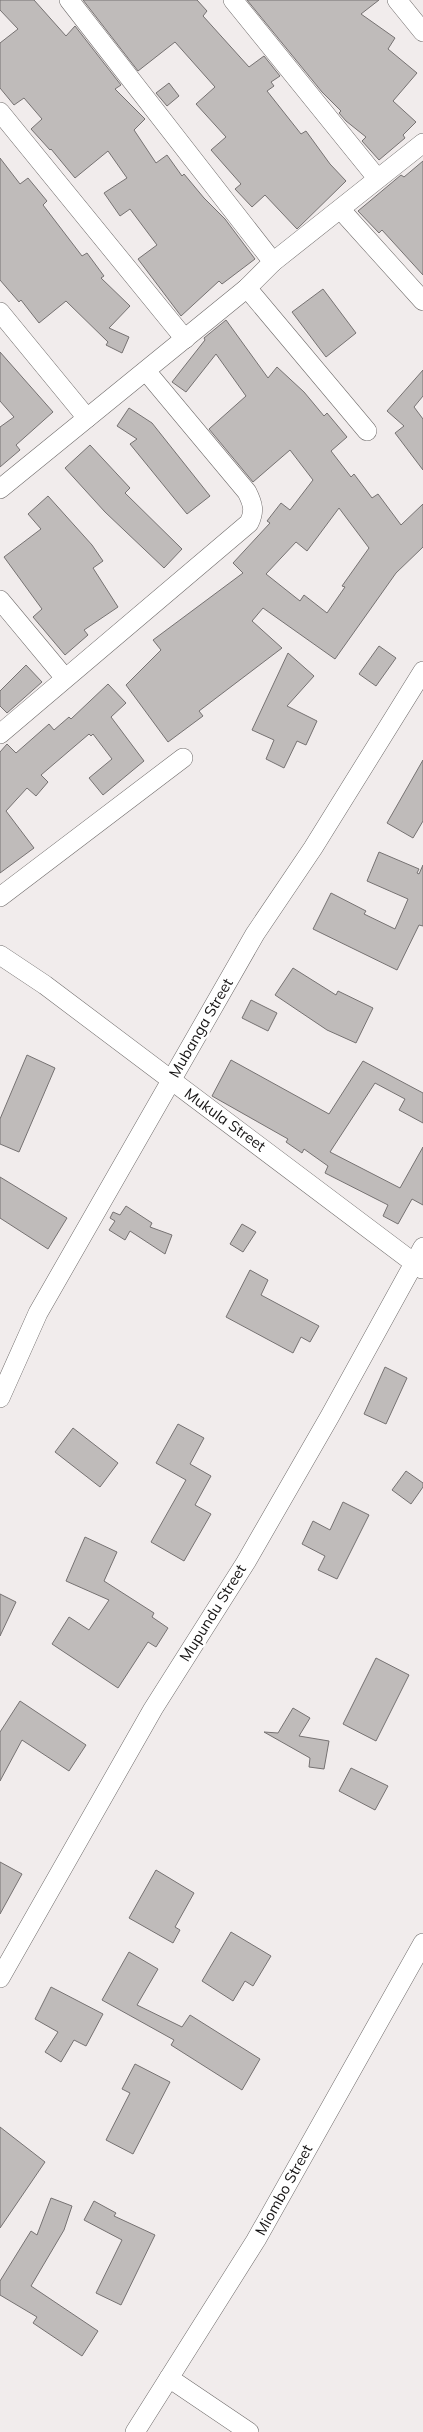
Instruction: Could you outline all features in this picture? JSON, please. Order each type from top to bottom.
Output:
[{"type":"street","points":[[69,0],[273,262]]},
{"type":"street","points":[[233,0],[377,178]]},
{"type":"street","points":[[397,0],[423,32]]},
{"type":"street","points":[[0,112],[185,339]]},
{"type":"street","points":[[0,489],[247,288],[273,262],[423,143]]},
{"type":"street","points":[[340,210],[423,301]]},
{"type":"street","points":[[247,288],[367,431]]},
{"type":"street","points":[[0,312],[87,418]]},
{"type":"street","points":[[0,734],[249,523],[254,513],[253,503],[247,492],[146,371]]},
{"type":"street","points":[[0,600],[65,678]]},
{"type":"street","name":"Mubanga Street","points":[[0,1398],[38,1313],[255,934],[313,848],[423,671]]},
{"type":"street","points":[[0,897],[183,758]]},
{"type":"street","name":"Mukula Street","points":[[0,956],[45,985],[418,1267]]},
{"type":"street","name":"Mupundu Street","points":[[0,1978],[153,1709],[246,1562],[418,1267],[423,1246]]},
{"type":"street","name":"Miombo Street","points":[[135,2432],[256,2240],[423,1943]]},
{"type":"street","points":[[169,2378],[249,2432]]},
{"type":"building","points":[[0,0],[34,0],[66,36],[75,26],[121,85],[115,89],[145,119],[134,130],[156,163],[167,155],[182,176],[184,174],[225,219],[255,259],[222,284],[219,281],[181,316],[138,259],[157,245],[130,209],[120,216],[104,193],[127,178],[108,151],[75,178],[51,149],[31,129],[42,119],[24,98],[14,105],[0,88],[0,43],[18,29],[0,10]]},
{"type":"building","points":[[83,0],[197,0],[207,11],[203,16],[249,67],[264,56],[280,76],[271,82],[274,86],[267,91],[301,134],[306,131],[330,164],[346,181],[297,229],[265,195],[252,207],[235,189],[241,184],[211,150],[226,137],[196,104],[215,87],[175,42],[138,71]]},
{"type":"building","points":[[247,0],[379,0],[361,14],[395,38],[388,49],[417,73],[393,101],[416,122],[403,135],[405,138],[379,160],[362,141],[366,137],[339,113],[341,111],[322,92]]},
{"type":"building","points":[[169,83],[179,96],[167,106],[156,93]]},
{"type":"building","points":[[0,158],[20,184],[28,178],[47,201],[43,205],[82,256],[87,253],[104,276],[101,278],[130,306],[109,328],[129,337],[122,353],[106,345],[108,342],[66,301],[39,323],[21,300],[19,302],[0,280]]},
{"type":"building","points":[[423,161],[423,275],[382,230],[379,233],[358,211],[401,175],[404,177]]},
{"type":"building","points":[[323,289],[356,333],[326,357],[292,312]]},
{"type":"building","points":[[226,320],[268,378],[277,367],[304,392],[324,416],[327,413],[347,437],[331,451],[351,477],[354,474],[372,498],[378,494],[401,525],[423,504],[423,547],[396,573],[335,659],[263,608],[252,621],[282,648],[199,711],[203,716],[168,742],[126,685],[161,650],[153,640],[243,573],[233,563],[270,523],[267,521],[281,503],[290,510],[313,480],[290,450],[253,482],[209,429],[246,396],[216,354],[186,392],[172,382],[205,340],[204,338]],"holes":[[[339,508],[369,548],[342,586],[345,587],[327,613],[304,595],[300,601],[266,574],[296,542],[307,551]]]},
{"type":"building","points":[[0,352],[53,412],[16,445],[20,450],[0,467],[0,427],[14,417],[0,401]]},
{"type":"building","points":[[423,370],[423,396],[414,407],[423,419],[423,470],[395,433],[404,426],[387,411]]},
{"type":"building","points":[[129,408],[152,423],[210,496],[187,514],[130,444],[137,439],[117,426]]},
{"type":"building","points":[[90,445],[130,488],[125,493],[182,549],[164,568],[105,512],[65,468]]},
{"type":"building","points":[[48,496],[92,545],[103,561],[93,568],[118,607],[84,630],[88,635],[65,655],[33,617],[42,609],[4,557],[41,529],[28,514]]},
{"type":"building","points":[[379,646],[396,658],[376,686],[359,674]]},
{"type":"building","points":[[288,653],[314,676],[287,706],[317,721],[306,745],[297,741],[284,768],[266,759],[274,740],[252,730]]},
{"type":"building","points":[[26,665],[42,682],[7,713],[0,706],[0,691]]},
{"type":"building","points":[[108,684],[126,703],[111,717],[144,761],[103,795],[89,778],[112,759],[93,734],[91,736],[89,734],[41,775],[48,782],[36,796],[27,788],[6,811],[34,848],[0,873],[0,752],[7,744],[16,753],[49,724],[54,730],[69,717],[71,719]]},
{"type":"building","points":[[423,760],[423,821],[413,838],[387,823]]},
{"type":"building","points":[[379,852],[419,869],[417,873],[419,874],[423,865],[423,926],[419,925],[397,970],[313,929],[331,893],[366,911],[364,914],[395,929],[408,899],[367,881]]},
{"type":"building","points":[[293,968],[336,995],[338,991],[373,1008],[356,1043],[327,1030],[275,995]]},
{"type":"building","points":[[251,1000],[277,1013],[268,1031],[242,1018]]},
{"type":"building","points":[[27,1055],[55,1068],[19,1152],[0,1144],[0,1119]]},
{"type":"building","points":[[231,1060],[329,1114],[363,1061],[423,1093],[423,1123],[399,1110],[405,1099],[375,1083],[330,1152],[400,1188],[423,1147],[423,1205],[412,1199],[398,1224],[383,1216],[388,1205],[325,1173],[328,1166],[304,1149],[302,1153],[286,1142],[288,1139],[212,1096]]},
{"type":"building","points":[[0,1177],[67,1218],[48,1249],[0,1218]]},
{"type":"building","points":[[126,1206],[152,1223],[150,1227],[172,1235],[165,1254],[130,1231],[125,1240],[109,1230],[115,1221],[110,1218],[113,1212],[120,1215]]},
{"type":"building","points":[[242,1224],[256,1232],[243,1252],[230,1244]]},
{"type":"building","points":[[250,1270],[268,1280],[261,1295],[319,1326],[310,1342],[301,1337],[293,1353],[226,1317]]},
{"type":"building","points":[[385,1367],[407,1378],[386,1424],[364,1414]]},
{"type":"building","points":[[178,1424],[204,1438],[190,1464],[211,1476],[195,1505],[211,1514],[184,1561],[151,1542],[186,1480],[156,1463]]},
{"type":"building","points":[[73,1428],[118,1463],[100,1487],[55,1452]]},
{"type":"building","points":[[406,1471],[423,1483],[423,1487],[411,1504],[392,1490]]},
{"type":"building","points":[[343,1502],[369,1515],[337,1579],[318,1570],[325,1556],[302,1544],[313,1521],[330,1530]]},
{"type":"building","points":[[85,1537],[117,1552],[104,1581],[154,1613],[152,1617],[168,1628],[156,1647],[148,1642],[118,1688],[52,1644],[69,1617],[89,1630],[109,1600],[66,1581]]},
{"type":"building","points":[[0,1594],[16,1602],[0,1636]]},
{"type":"building","points":[[376,1658],[409,1675],[376,1741],[343,1724]]},
{"type":"building","points":[[20,1701],[86,1745],[69,1771],[22,1740],[0,1781],[0,1732]]},
{"type":"building","points":[[293,1708],[310,1718],[299,1736],[329,1741],[324,1769],[309,1767],[310,1758],[264,1732],[278,1733]]},
{"type":"building","points":[[351,1768],[388,1786],[375,1810],[339,1791]]},
{"type":"building","points":[[0,1862],[22,1874],[0,1914]]},
{"type":"building","points":[[156,1870],[194,1893],[175,1927],[180,1930],[173,1943],[129,1918]]},
{"type":"building","points":[[231,1932],[271,1956],[253,1986],[245,1981],[233,2001],[202,1981]]},
{"type":"building","points":[[129,1952],[158,1969],[137,2005],[182,2027],[190,2015],[260,2059],[242,2090],[171,2045],[174,2040],[102,2000]]},
{"type":"building","points":[[51,1987],[103,2014],[86,2046],[74,2040],[61,2062],[45,2052],[58,2032],[35,2019]]},
{"type":"building","points":[[135,2064],[170,2082],[133,2154],[106,2140],[130,2093],[122,2089]]},
{"type":"building","points":[[0,2127],[45,2162],[0,2228]]},
{"type":"building","points":[[51,2198],[72,2206],[64,2230],[31,2286],[98,2331],[82,2356],[33,2323],[37,2317],[0,2295],[0,2281],[31,2231],[37,2235]]},
{"type":"building","points":[[94,2201],[116,2213],[114,2216],[155,2235],[121,2305],[96,2293],[122,2240],[84,2220]]}]
